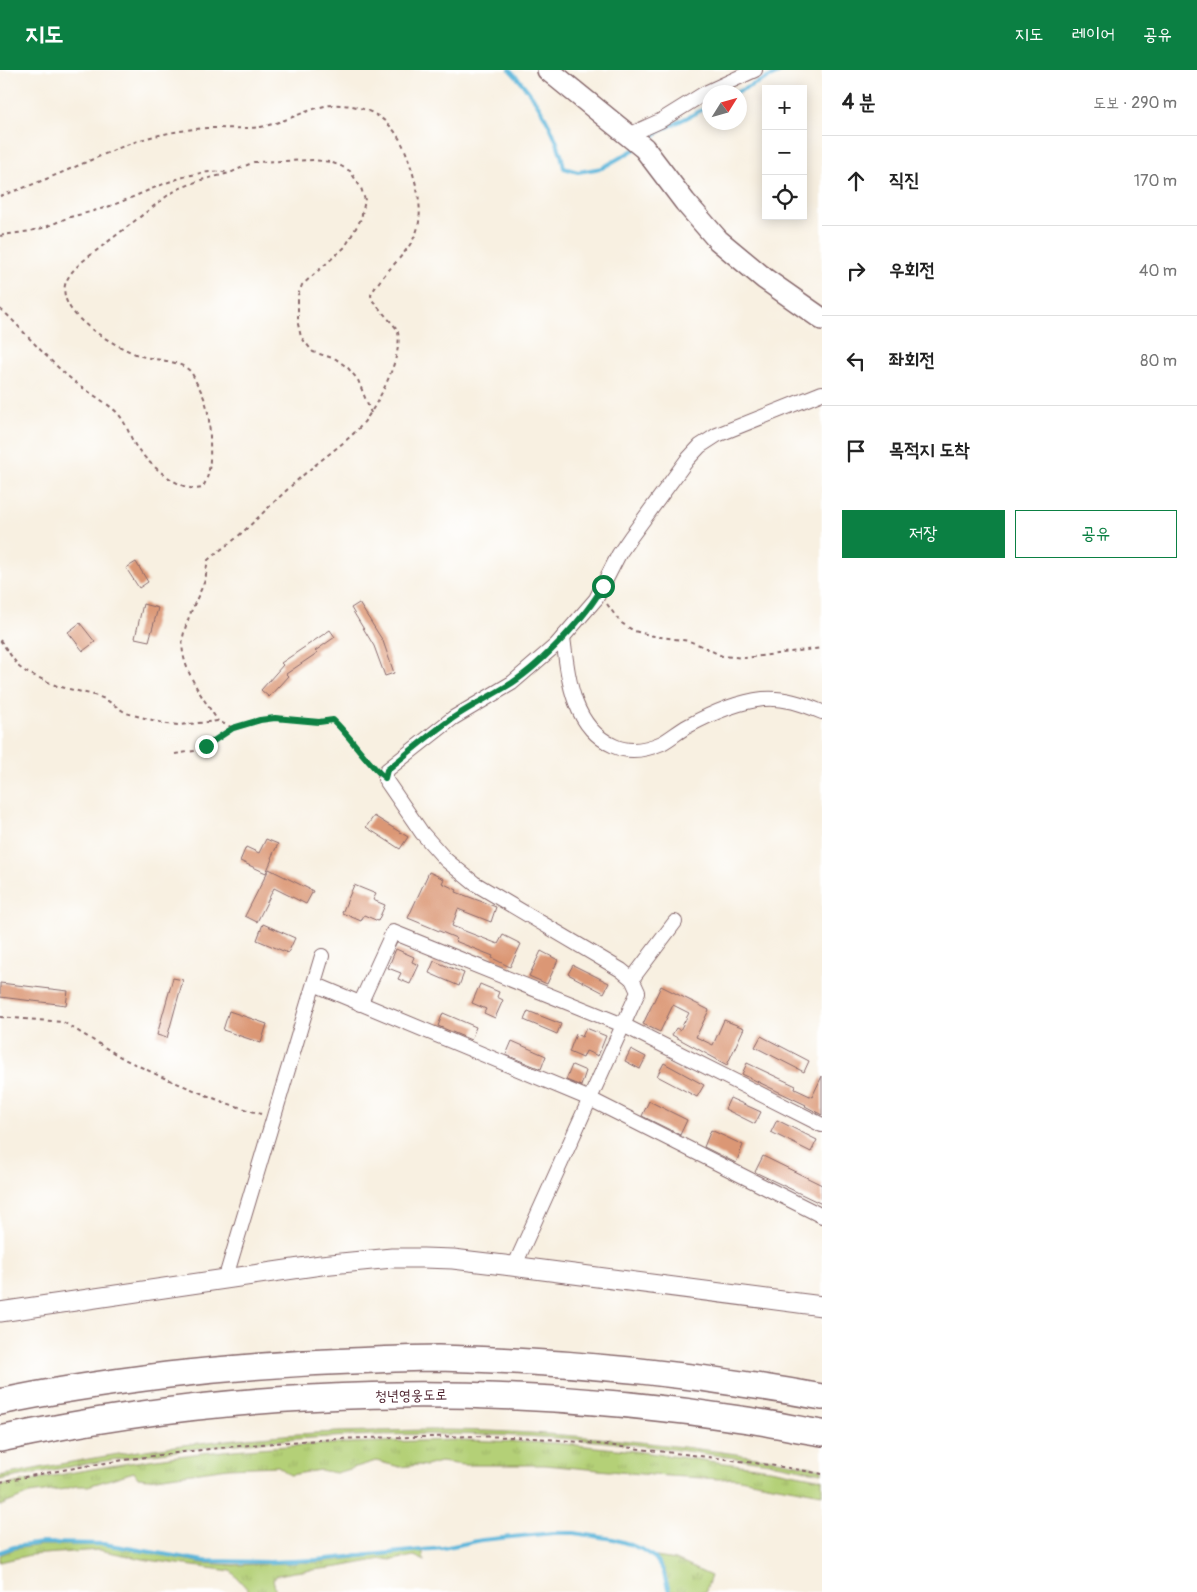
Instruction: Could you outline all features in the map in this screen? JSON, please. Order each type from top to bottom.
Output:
[{"type":"highway","points":[[0,1402],[122,1381],[226,1368],[328,1361],[436,1358],[541,1362],[646,1371],[754,1384],[822,1397]]},
{"type":"highway","name":"청년영웅도로","points":[[0,1439],[127,1416],[230,1404],[330,1397],[436,1394],[539,1398],[643,1406],[749,1420],[822,1433]]},
{"type":"main road","points":[[548,70],[592,108],[644,148],[685,202],[718,240],[765,279],[822,319]]},
{"type":"main road","points":[[0,1312],[320,1265],[392,1258],[454,1259],[822,1306]]},
{"type":"street","points":[[629,135],[660,122],[705,93],[755,70]]},
{"type":"street","points":[[514,1267],[638,992],[632,979],[621,970],[474,883],[446,860],[422,833],[385,778],[387,770],[453,718],[512,682],[544,657],[598,595],[619,554],[687,460],[700,446],[717,435],[822,393]]},
{"type":"street","points":[[563,637],[566,669],[575,700],[587,726],[596,736],[618,748],[640,750],[662,742],[688,726],[748,702],[772,698],[787,700],[822,712]]},
{"type":"street","points":[[544,657],[551,656],[566,669]]},
{"type":"street","points":[[632,979],[675,922]]},
{"type":"street","points":[[360,1004],[393,932],[623,1025],[822,1125]]},
{"type":"street","points":[[225,1280],[322,956]]},
{"type":"street","points":[[314,984],[590,1099],[822,1216]]},
{"type":"path","points":[[0,196],[45,180],[116,148],[139,140],[169,132],[205,128],[260,127],[333,105],[360,108],[379,116],[390,126],[404,148],[418,196],[420,218],[417,229],[407,248],[378,283],[371,295],[372,300],[397,329],[400,341],[384,391],[358,430],[303,475],[235,539],[208,560],[204,582],[186,625],[183,653],[190,675],[218,721]]},
{"type":"path","points":[[0,309],[71,379],[113,409],[122,418],[136,446],[151,464],[180,485],[196,490],[202,488],[209,471],[208,409],[203,393],[191,373],[182,365],[138,355],[99,334],[74,314],[65,296],[68,277],[74,269],[178,189],[254,162],[314,160],[336,164],[350,171],[361,188],[365,200],[364,208],[361,219],[350,240],[302,285],[298,295],[297,308],[301,337],[313,352],[336,359],[348,368],[358,380],[371,413]]},
{"type":"path","points":[[0,236],[35,230],[68,218],[108,207],[164,184],[198,173],[230,172]]},
{"type":"path","points":[[598,595],[620,622],[634,631],[696,644],[722,656],[745,658],[822,648]]},
{"type":"path","points":[[0,640],[19,667],[26,672],[57,686],[105,699],[126,713],[167,724],[179,725],[218,721],[233,728]]},
{"type":"path","points":[[175,754],[194,751],[206,746],[233,728],[260,720],[275,718],[319,722],[333,720],[385,778]]},
{"type":"path","points":[[0,1017],[63,1022],[124,1059],[162,1077],[223,1102],[273,1118]]},
{"type":"path","points":[[0,1482],[83,1466],[178,1452],[279,1442],[382,1437],[481,1436],[577,1442],[743,1460],[822,1474]]},
{"type":"green space","points":[[429,1430],[514,1432],[643,1442],[783,1461],[822,1469],[822,1473],[776,1464],[628,1444],[532,1436],[455,1434],[379,1435],[226,1445],[150,1454],[0,1480],[0,1476],[39,1468],[117,1454],[196,1443],[315,1433]]},
{"type":"green space","points":[[459,1440],[555,1443],[626,1450],[770,1469],[822,1479],[822,1494],[734,1478],[720,1479],[652,1475],[545,1465],[464,1465],[440,1462],[426,1466],[400,1467],[376,1461],[336,1473],[320,1470],[290,1475],[278,1466],[228,1468],[148,1479],[138,1478],[134,1472],[88,1486],[76,1486],[29,1494],[0,1506],[0,1486],[151,1460],[266,1447]]},
{"type":"green space","points":[[41,1545],[104,1545],[204,1563],[234,1565],[316,1562],[423,1551],[425,1561],[414,1556],[393,1560],[382,1559],[278,1575],[273,1579],[276,1592],[250,1592],[231,1571],[148,1560],[99,1550],[30,1555],[0,1562],[0,1555],[14,1549]]},
{"type":"green space","points":[[656,1557],[676,1560],[711,1576],[705,1592],[670,1592],[665,1570]]},
{"type":"building","points":[[136,562],[148,582],[139,588],[126,568]]},
{"type":"building","points":[[359,603],[383,641],[394,673],[385,676],[374,646],[351,608]]},
{"type":"building","points":[[143,604],[158,608],[149,641],[135,638]]},
{"type":"building","points":[[80,623],[95,642],[83,651],[68,632]]},
{"type":"building","points":[[330,630],[335,637],[315,651],[317,653],[286,674],[288,676],[269,697],[261,690],[283,665],[281,663]]},
{"type":"building","points":[[374,816],[408,837],[400,849],[366,827]]},
{"type":"building","points":[[266,839],[278,844],[266,873],[240,861],[246,847],[259,853]]},
{"type":"building","points":[[269,869],[313,891],[306,904],[274,888],[257,922],[245,916]]},
{"type":"building","points":[[429,872],[444,879],[442,883],[457,890],[456,892],[496,907],[491,922],[458,909],[452,926],[498,944],[503,935],[521,944],[510,967],[492,958],[493,956],[455,941],[456,938],[408,918]]},
{"type":"building","points":[[354,885],[376,894],[373,900],[385,905],[378,921],[364,915],[361,921],[342,913]]},
{"type":"building","points":[[263,924],[295,938],[288,953],[257,940]]},
{"type":"building","points":[[396,949],[414,957],[412,962],[419,965],[410,984],[398,979],[401,973],[388,968]]},
{"type":"building","points":[[541,951],[558,960],[547,984],[529,976]]},
{"type":"building","points":[[434,961],[464,973],[459,986],[429,973]]},
{"type":"building","points":[[573,965],[609,983],[604,993],[568,974]]},
{"type":"building","points":[[173,978],[183,980],[167,1038],[157,1035]]},
{"type":"building","points":[[0,983],[68,991],[66,1005],[0,997]]},
{"type":"building","points":[[480,984],[499,992],[497,997],[503,1000],[495,1018],[484,1013],[486,1009],[472,1003]]},
{"type":"building","points":[[661,986],[709,1010],[696,1037],[713,1045],[724,1020],[744,1028],[727,1065],[672,1035],[676,1028],[680,1030],[689,1013],[673,1005],[660,1032],[643,1024]]},
{"type":"building","points":[[229,1011],[267,1024],[261,1043],[223,1030]]},
{"type":"building","points":[[528,1011],[561,1024],[557,1034],[524,1020]]},
{"type":"building","points":[[443,1013],[476,1027],[471,1040],[438,1026]]},
{"type":"building","points":[[586,1028],[606,1036],[598,1056],[586,1051],[583,1058],[569,1052],[576,1034],[582,1037]]},
{"type":"building","points":[[761,1036],[809,1061],[804,1072],[755,1047]]},
{"type":"building","points":[[512,1041],[546,1056],[541,1069],[506,1055]]},
{"type":"building","points":[[631,1049],[646,1057],[640,1069],[625,1061]]},
{"type":"building","points":[[664,1063],[704,1085],[697,1097],[657,1076]]},
{"type":"building","points":[[747,1063],[796,1086],[795,1089],[812,1097],[822,1076],[822,1115],[806,1105],[742,1074]]},
{"type":"building","points":[[572,1065],[586,1071],[581,1086],[566,1080]]},
{"type":"building","points":[[730,1098],[761,1112],[755,1124],[725,1109]]},
{"type":"building","points":[[649,1101],[687,1120],[680,1135],[642,1116]]},
{"type":"building","points":[[777,1120],[817,1140],[811,1152],[771,1132]]},
{"type":"building","points":[[711,1130],[743,1145],[736,1163],[704,1147]]},
{"type":"building","points":[[763,1156],[822,1185],[822,1204],[755,1172]]},
{"type":"waterway","points":[[510,70],[528,91],[544,115],[557,141],[564,168],[578,172],[602,168],[635,149]]},
{"type":"waterway","points":[[747,87],[785,70]]},
{"type":"waterway","points":[[647,141],[662,130],[702,110]]},
{"type":"waterway","points":[[0,1552],[14,1547],[41,1543],[104,1544],[204,1561],[270,1562],[316,1560],[443,1548],[482,1540],[553,1533],[574,1533],[613,1539],[643,1550],[655,1558],[663,1570],[669,1592]]},
{"type":"route","points":[[206,746],[233,728],[260,720],[275,718],[319,722],[333,720],[385,778],[387,770],[453,718],[512,682],[544,657],[596,599],[603,586]]}]
